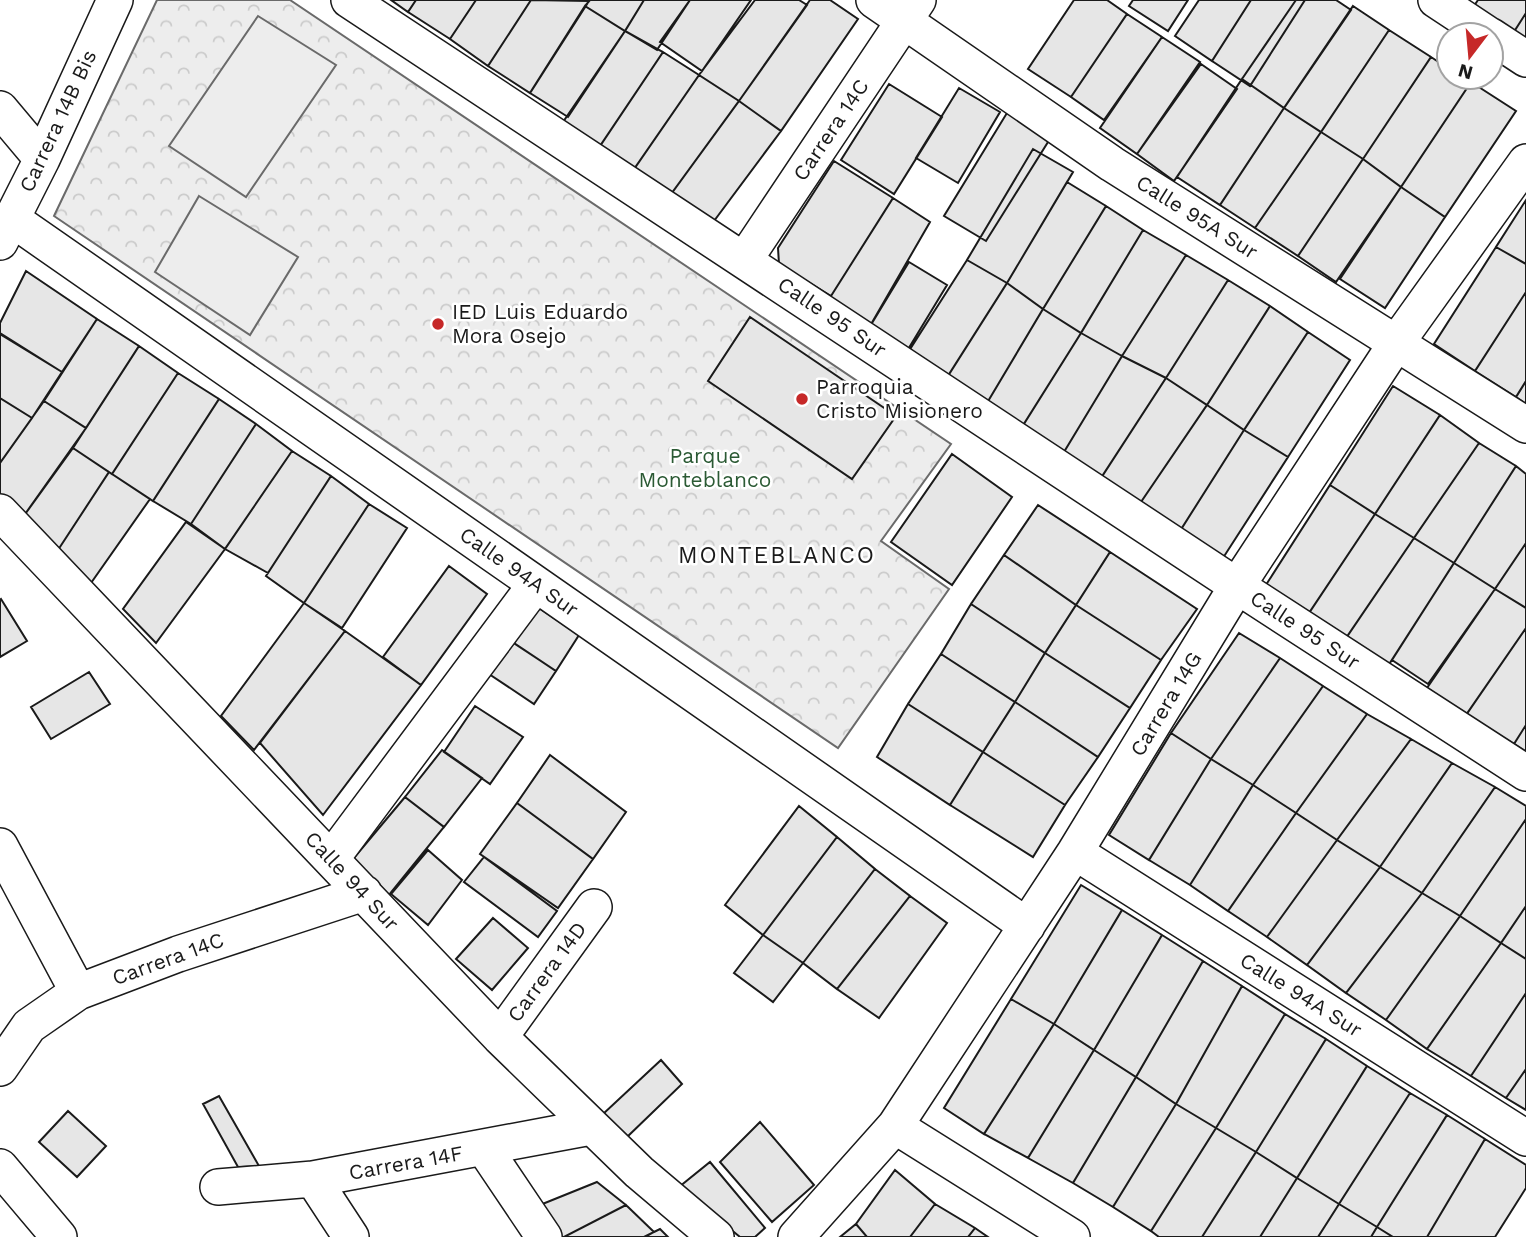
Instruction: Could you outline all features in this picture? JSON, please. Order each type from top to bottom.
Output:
[{"type":"street","name":"Carrera 14B Bis","points":[[6,230],[42,159],[115,0]]},
{"type":"street","name":"Calle 95 Sur","points":[[349,0],[1237,586],[1526,773]]},
{"type":"street","name":"Calle 95A Sur","points":[[874,0],[911,10],[1112,163],[1526,425]]},
{"type":"street","points":[[1436,0],[1468,21]]},
{"type":"street","name":"Carrera 14C","points":[[745,259],[911,10]]},
{"type":"street","points":[[1505,46],[1526,59]]},
{"type":"street","points":[[0,109],[42,159]]},
{"type":"street","name":"Carrera 14G","points":[[796,1237],[895,1126],[1075,852],[1237,586],[1397,342],[1526,162]]},
{"type":"street","name":"Calle 94A Sur","points":[[6,230],[536,584],[1027,926]]},
{"type":"street","name":"Calle 94 Sur","points":[[0,512],[500,1037],[639,1172],[716,1237]]},
{"type":"street","points":[[331,859],[536,584]]},
{"type":"street","points":[[0,846],[78,992]]},
{"type":"street","name":"Calle 94A Sur","points":[[1075,852],[1526,1138]]},
{"type":"street","name":"Carrera 14C","points":[[0,1068],[29,1026],[78,992],[178,954],[364,893]]},
{"type":"street","name":"Carrera 14D","points":[[500,1037],[594,907]]},
{"type":"street","points":[[895,1126],[1072,1237]]},
{"type":"street","name":"Carrera 14F","points":[[218,1187],[313,1179],[592,1127]]},
{"type":"street","points":[[484,1148],[544,1237]]},
{"type":"street","points":[[0,1167],[59,1237]]},
{"type":"street","points":[[313,1179],[351,1237]]},
{"type":"green space","name":"Parque Monteblanco","points":[[157,0],[290,0],[951,444],[881,541],[949,589],[838,748],[54,216]]},
{"type":"green space","points":[[258,16],[336,65],[246,197],[169,146]]},
{"type":"green space","points":[[199,196],[298,257],[250,335],[155,272]]},
{"type":"building","points":[[391,0],[416,0],[408,12]]},
{"type":"building","points":[[416,0],[476,0],[450,39],[408,12]]},
{"type":"building","points":[[476,0],[531,0],[488,66],[450,39]]},
{"type":"building","points":[[531,0],[589,1],[530,93],[488,66]]},
{"type":"building","points":[[590,0],[644,0],[625,31],[585,6]]},
{"type":"building","points":[[644,0],[690,0],[657,50],[625,31]]},
{"type":"building","points":[[690,0],[751,0],[702,71],[660,42]]},
{"type":"building","points":[[755,0],[799,0],[807,5],[739,101],[699,75]]},
{"type":"building","points":[[810,0],[830,0],[858,19],[781,131],[739,101]]},
{"type":"building","points":[[1074,0],[1107,0],[1127,14],[1071,97],[1028,69]]},
{"type":"building","points":[[1133,0],[1188,0],[1168,31],[1129,6]]},
{"type":"building","points":[[1199,0],[1251,0],[1212,61],[1175,36]]},
{"type":"building","points":[[1251,0],[1305,0],[1250,86],[1212,61]]},
{"type":"building","points":[[1296,0],[1336,0],[1351,10],[1284,108],[1242,79]]},
{"type":"building","points":[[1478,0],[1526,0],[1526,13],[1510,38],[1505,35],[1505,21],[1484,21],[1470,12]]},
{"type":"building","points":[[585,6],[625,31],[568,117],[530,93]]},
{"type":"building","points":[[1353,6],[1389,30],[1321,132],[1284,108]]},
{"type":"building","points":[[1526,13],[1526,49],[1510,38]]},
{"type":"building","points":[[1127,14],[1162,37],[1104,120],[1071,97]]},
{"type":"building","points":[[1389,30],[1431,57],[1363,159],[1321,132]]},
{"type":"building","points":[[625,31],[663,52],[598,149],[561,125]]},
{"type":"building","points":[[1162,37],[1200,62],[1137,154],[1100,128]]},
{"type":"building","points":[[663,52],[699,75],[632,172],[598,149]]},
{"type":"building","points":[[1431,57],[1435,60],[1435,91],[1465,91],[1401,187],[1363,159]]},
{"type":"building","points":[[1201,64],[1237,89],[1174,181],[1137,154]]},
{"type":"building","points":[[699,75],[739,101],[669,197],[632,172]]},
{"type":"building","points":[[1242,79],[1284,108],[1220,205],[1177,177]]},
{"type":"building","points":[[889,84],[942,117],[894,194],[841,160]]},
{"type":"building","points":[[959,88],[1000,112],[958,183],[916,158]]},
{"type":"building","points":[[1465,91],[1485,91],[1516,111],[1445,217],[1401,187]]},
{"type":"building","points":[[739,101],[781,131],[714,221],[669,197]]},
{"type":"building","points":[[1010,108],[1053,134],[986,241],[944,216]]},
{"type":"building","points":[[1284,108],[1321,132],[1255,228],[1220,205]]},
{"type":"building","points":[[1321,132],[1363,159],[1298,256],[1255,228]]},
{"type":"building","points":[[1033,149],[1073,172],[1007,283],[967,260]]},
{"type":"building","points":[[1363,159],[1401,187],[1336,282],[1298,256]]},
{"type":"building","points":[[834,161],[893,198],[831,296],[779,264],[778,248]]},
{"type":"building","points":[[1067,182],[1106,206],[1043,309],[1007,283]]},
{"type":"building","points":[[1401,187],[1445,217],[1385,308],[1340,279]]},
{"type":"building","points":[[893,198],[930,222],[870,326],[830,303],[831,296]]},
{"type":"building","points":[[1526,200],[1526,264],[1496,247]]},
{"type":"building","points":[[1106,206],[1143,230],[1081,333],[1043,309]]},
{"type":"building","points":[[1143,230],[1186,255],[1122,356],[1081,333]]},
{"type":"building","points":[[1496,247],[1526,264],[1526,292],[1475,371],[1434,344]]},
{"type":"building","points":[[1186,255],[1228,280],[1166,378],[1122,356]]},
{"type":"building","points":[[967,260],[1007,283],[946,379],[907,354]]},
{"type":"building","points":[[909,262],[947,285],[907,351],[869,328]]},
{"type":"building","points":[[26,271],[97,319],[62,372],[0,333],[0,323]]},
{"type":"building","points":[[1228,280],[1270,306],[1207,405],[1166,378]]},
{"type":"building","points":[[1007,283],[1043,309],[987,403],[946,379]]},
{"type":"building","points":[[1526,292],[1526,381],[1516,397],[1475,371]]},
{"type":"building","points":[[1270,306],[1308,332],[1244,430],[1207,405]]},
{"type":"building","points":[[1043,309],[1081,333],[1022,427],[987,403]]},
{"type":"building","name":"Parroquia Cristo Misionero","points":[[750,317],[896,416],[852,479],[708,381]]},
{"type":"building","points":[[97,319],[139,346],[86,428],[44,401]]},
{"type":"building","points":[[1308,332],[1350,360],[1288,457],[1244,430]]},
{"type":"building","points":[[1081,333],[1122,356],[1064,452],[1022,427]]},
{"type":"building","points":[[0,334],[62,372],[32,418],[0,398]]},
{"type":"building","points":[[139,346],[178,373],[112,474],[73,448]]},
{"type":"building","points":[[1122,356],[1166,378],[1101,478],[1064,452]]},
{"type":"building","points":[[178,373],[219,399],[153,501],[112,474]]},
{"type":"building","points":[[1166,378],[1207,405],[1141,502],[1101,478]]},
{"type":"building","points":[[1526,381],[1526,404],[1516,397]]},
{"type":"building","points":[[1393,386],[1440,415],[1375,514],[1330,485]]},
{"type":"building","points":[[0,398],[32,418],[0,463]]},
{"type":"building","points":[[219,399],[256,424],[191,524],[153,501]]},
{"type":"building","points":[[44,401],[86,428],[23,517],[0,494],[0,463]]},
{"type":"building","points":[[1207,405],[1244,430],[1180,531],[1141,502]]},
{"type":"building","points":[[1440,415],[1479,443],[1414,538],[1375,514]]},
{"type":"building","points":[[256,424],[292,451],[225,549],[191,524]]},
{"type":"building","points":[[1244,430],[1288,457],[1223,558],[1180,531]]},
{"type":"building","points":[[1479,443],[1516,466],[1454,563],[1414,538]]},
{"type":"building","points":[[73,448],[109,472],[58,550],[23,517]]},
{"type":"building","points":[[292,451],[331,476],[268,573],[225,549]]},
{"type":"building","points":[[952,454],[1012,497],[952,585],[891,542]]},
{"type":"building","points":[[1516,466],[1526,474],[1526,543],[1495,589],[1454,563]]},
{"type":"building","points":[[109,472],[150,499],[91,583],[58,550]]},
{"type":"building","points":[[331,476],[369,504],[304,603],[266,576]]},
{"type":"building","points":[[1330,485],[1375,514],[1307,616],[1264,588]]},
{"type":"building","points":[[369,504],[407,528],[342,628],[304,603]]},
{"type":"building","points":[[1038,505],[1110,552],[1076,605],[1004,555]]},
{"type":"building","points":[[1375,514],[1414,538],[1344,641],[1307,616]]},
{"type":"building","points":[[186,522],[225,549],[156,643],[123,609]]},
{"type":"building","points":[[1414,538],[1454,563],[1386,669],[1344,641]]},
{"type":"building","points":[[1526,543],[1526,608],[1495,589]]},
{"type":"building","points":[[1110,552],[1197,609],[1161,660],[1076,605]]},
{"type":"building","points":[[1004,555],[1076,605],[1045,653],[971,604]]},
{"type":"building","points":[[1454,563],[1495,589],[1428,684],[1392,660]]},
{"type":"building","points":[[449,566],[487,594],[421,685],[383,657]]},
{"type":"building","points":[[1495,589],[1526,608],[1526,628],[1466,715],[1427,688]]},
{"type":"building","points":[[0,600],[27,641],[0,657]]},
{"type":"building","points":[[304,603],[345,631],[254,750],[221,716]]},
{"type":"building","points":[[971,604],[1045,653],[1015,702],[941,654]]},
{"type":"building","points":[[1076,605],[1161,660],[1130,708],[1045,653]]},
{"type":"building","points":[[536,606],[579,635],[556,671],[514,643]]},
{"type":"building","points":[[1526,628],[1526,725],[1514,744],[1466,715]]},
{"type":"building","points":[[345,631],[421,685],[323,815],[260,743]]},
{"type":"building","points":[[1239,633],[1280,658],[1211,759],[1171,733]]},
{"type":"building","points":[[512,642],[556,671],[534,704],[489,674]]},
{"type":"building","points":[[1045,653],[1130,708],[1098,757],[1015,702]]},
{"type":"building","points":[[941,654],[1015,702],[983,752],[908,704]]},
{"type":"building","points":[[1280,658],[1323,686],[1253,785],[1211,759]]},
{"type":"building","points":[[89,672],[110,704],[51,739],[31,707]]},
{"type":"building","points":[[1323,686],[1367,714],[1296,813],[1253,785]]},
{"type":"building","points":[[1015,702],[1098,757],[1065,805],[983,752]]},
{"type":"building","points":[[908,704],[983,752],[950,805],[877,757]]},
{"type":"building","points":[[475,706],[523,737],[490,784],[444,752]]},
{"type":"building","points":[[1367,714],[1411,739],[1337,840],[1296,813]]},
{"type":"building","points":[[1526,725],[1526,752],[1514,744]]},
{"type":"building","points":[[1171,733],[1211,759],[1149,860],[1109,835]]},
{"type":"building","points":[[1411,739],[1452,763],[1380,867],[1337,840]]},
{"type":"building","points":[[442,750],[482,778],[444,827],[405,797]]},
{"type":"building","points":[[983,752],[1065,805],[1033,857],[950,805]]},
{"type":"building","points":[[550,755],[626,812],[593,859],[517,803]]},
{"type":"building","points":[[1211,759],[1253,785],[1190,885],[1149,860]]},
{"type":"building","points":[[1452,763],[1495,787],[1422,893],[1380,867]]},
{"type":"building","points":[[1253,785],[1296,813],[1228,911],[1190,885]]},
{"type":"building","points":[[1495,787],[1526,806],[1526,819],[1460,916],[1422,893]]},
{"type":"building","points":[[405,797],[444,827],[389,895],[353,859]]},
{"type":"building","points":[[517,803],[593,859],[558,908],[480,854]]},
{"type":"building","points":[[799,806],[837,837],[763,935],[725,905]]},
{"type":"building","points":[[1296,813],[1337,840],[1267,937],[1228,911]]},
{"type":"building","points":[[1526,819],[1526,906],[1501,943],[1460,916]]},
{"type":"building","points":[[837,837],[875,869],[803,963],[763,935]]},
{"type":"building","points":[[1337,840],[1380,867],[1307,965],[1267,937]]},
{"type":"building","points":[[428,850],[462,880],[428,925],[391,894]]},
{"type":"building","points":[[484,857],[557,911],[538,937],[464,882]]},
{"type":"building","points":[[1380,867],[1422,893],[1346,993],[1307,965]]},
{"type":"building","points":[[875,869],[910,896],[837,989],[803,963]]},
{"type":"building","points":[[1081,885],[1122,910],[1054,1024],[1011,999]]},
{"type":"building","points":[[1422,893],[1460,916],[1386,1020],[1346,993]]},
{"type":"building","points":[[910,896],[947,923],[879,1018],[837,989]]},
{"type":"building","points":[[1526,906],[1526,959],[1501,943]]},
{"type":"building","points":[[1122,910],[1162,935],[1094,1050],[1054,1024]]},
{"type":"building","points":[[1460,916],[1501,943],[1427,1049],[1386,1020]]},
{"type":"building","points":[[493,918],[528,948],[492,990],[456,959]]},
{"type":"building","points":[[763,935],[803,963],[773,1002],[734,973]]},
{"type":"building","points":[[1162,935],[1203,961],[1136,1077],[1094,1050]]},
{"type":"building","points":[[1501,943],[1526,959],[1526,993],[1471,1076],[1427,1049]]},
{"type":"building","points":[[1203,961],[1242,986],[1176,1104],[1136,1077]]},
{"type":"building","points":[[1242,986],[1285,1014],[1216,1128],[1176,1104]]},
{"type":"building","points":[[1526,993],[1526,1069],[1506,1098],[1471,1076]]},
{"type":"building","points":[[1011,999],[1054,1024],[984,1134],[944,1108]]},
{"type":"building","points":[[1285,1014],[1326,1039],[1256,1152],[1216,1128]]},
{"type":"building","points":[[1054,1024],[1094,1050],[1028,1158],[984,1134]]},
{"type":"building","points":[[1326,1039],[1367,1066],[1297,1178],[1256,1152]]},
{"type":"building","points":[[1094,1050],[1136,1077],[1073,1183],[1028,1158]]},
{"type":"building","points":[[661,1060],[682,1084],[626,1138],[603,1114]]},
{"type":"building","points":[[1367,1066],[1410,1093],[1339,1204],[1297,1178]]},
{"type":"building","points":[[1526,1069],[1526,1110],[1506,1098]]},
{"type":"building","points":[[1136,1077],[1176,1104],[1113,1207],[1073,1183]]},
{"type":"building","points":[[1410,1093],[1447,1115],[1377,1227],[1339,1204]]},
{"type":"building","points":[[219,1096],[259,1166],[238,1167],[203,1104]]},
{"type":"building","points":[[1176,1104],[1216,1128],[1151,1231],[1113,1207]]},
{"type":"building","points":[[68,1111],[106,1146],[77,1177],[39,1142]]},
{"type":"building","points":[[1447,1115],[1485,1139],[1427,1237],[1393,1237],[1377,1227]]},
{"type":"building","points":[[760,1122],[814,1185],[772,1222],[720,1162]]},
{"type":"building","points":[[1216,1128],[1256,1152],[1202,1237],[1159,1237],[1151,1231]]},
{"type":"building","points":[[1485,1139],[1526,1165],[1526,1188],[1495,1237],[1427,1237]]},
{"type":"building","points":[[1256,1152],[1297,1178],[1260,1237],[1202,1237]]},
{"type":"building","points":[[710,1162],[765,1228],[755,1237],[740,1237],[679,1187]]},
{"type":"building","points":[[895,1170],[935,1204],[910,1237],[867,1237],[856,1224]]},
{"type":"building","points":[[1297,1178],[1339,1204],[1318,1237],[1260,1237]]},
{"type":"building","points":[[597,1182],[626,1205],[564,1237],[549,1237],[530,1209]]},
{"type":"building","points":[[935,1204],[975,1228],[968,1237],[910,1237]]},
{"type":"building","points":[[1339,1204],[1377,1227],[1371,1237],[1318,1237]]},
{"type":"building","points":[[626,1205],[654,1232],[644,1237],[564,1237]]},
{"type":"building","points":[[856,1224],[867,1237],[840,1237]]},
{"type":"building","points":[[1377,1227],[1393,1237],[1371,1237]]},
{"type":"building","points":[[975,1228],[988,1237],[968,1237]]},
{"type":"building","points":[[660,1229],[668,1237],[645,1237],[654,1232]]},
{"type":"place","name":"IED Luis Eduardo Mora Osejo","points":[[438,324]]},
{"type":"place","name":"Parroquia Cristo Misionero","points":[[802,399]]},
{"type":"district","name":"MONTEBLANCO","points":[[777,555]]}]
